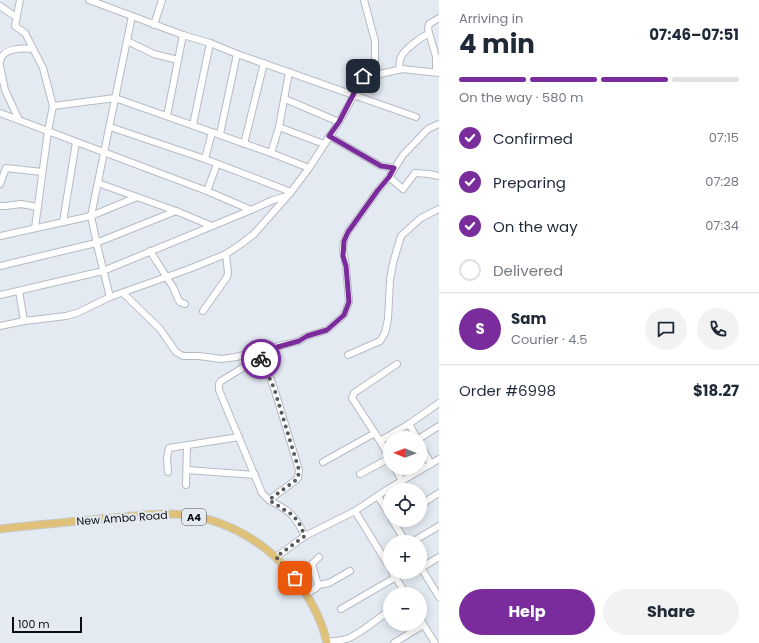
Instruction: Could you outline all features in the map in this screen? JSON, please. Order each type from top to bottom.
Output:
[{"type":"main road","name":"New Ambo Road","points":[[0,529],[171,514],[191,516],[215,522],[229,527],[263,546],[276,557],[302,587],[315,610],[325,633],[327,643]]},
{"type":"street","points":[[20,0],[15,26],[25,33],[43,68],[53,106],[48,131],[35,228]]},
{"type":"street","points":[[89,0],[183,35],[210,43],[237,54],[416,117]]},
{"type":"street","points":[[154,24],[162,0]]},
{"type":"street","points":[[0,326],[74,314],[110,298],[226,254],[254,234],[289,194],[309,168],[339,122],[362,78],[372,72],[375,67],[375,41],[364,0]]},
{"type":"street","points":[[0,6],[16,17]]},
{"type":"street","points":[[110,298],[96,243],[91,216],[132,16]]},
{"type":"street","points":[[362,78],[399,70],[419,70],[438,73],[437,61],[428,29],[429,24],[439,18]]},
{"type":"street","points":[[399,70],[400,59],[404,52],[422,37],[429,34]]},
{"type":"street","points":[[167,116],[183,35]]},
{"type":"street","points":[[127,41],[149,53],[178,60]]},
{"type":"street","points":[[193,125],[210,43]]},
{"type":"street","points":[[0,62],[4,54],[12,50],[23,48],[33,49]]},
{"type":"street","points":[[220,134],[237,54]]},
{"type":"street","points":[[244,144],[264,63]]},
{"type":"street","points":[[0,66],[5,90],[19,120]]},
{"type":"street","points":[[271,153],[280,127],[290,72]]},
{"type":"street","points":[[53,106],[115,98],[220,134],[309,168]]},
{"type":"street","points":[[285,99],[339,122]]},
{"type":"street","points":[[0,113],[252,210]]},
{"type":"street","points":[[123,293],[160,330],[179,354],[221,359],[236,357],[299,341],[307,336],[327,330],[344,315],[349,302],[346,266],[343,256],[344,241],[348,232],[389,177],[402,155],[428,129],[439,124]]},
{"type":"street","points":[[110,127],[205,159],[289,194]]},
{"type":"street","points":[[280,127],[324,144]]},
{"type":"street","points":[[205,159],[212,132]]},
{"type":"street","points":[[329,136],[381,166],[394,168]]},
{"type":"street","points":[[63,222],[76,142]]},
{"type":"street","points":[[207,192],[217,164]]},
{"type":"street","points":[[0,184],[3,168],[42,172]]},
{"type":"street","points":[[389,177],[403,189],[415,173],[439,176]]},
{"type":"street","points":[[98,183],[176,211],[212,226]]},
{"type":"street","points":[[0,295],[103,271],[289,194]]},
{"type":"street","points":[[0,236],[91,216],[137,197]]},
{"type":"street","points":[[0,206],[21,204],[38,206]]},
{"type":"street","points":[[348,355],[380,341],[385,333],[388,319],[390,280],[393,263],[401,236],[421,218],[439,210]]},
{"type":"street","points":[[0,266],[96,243],[176,211]]},
{"type":"street","points":[[150,251],[167,277],[178,299],[180,302],[185,304]]},
{"type":"street","points":[[203,311],[227,277],[226,254]]},
{"type":"street","points":[[18,291],[24,321]]},
{"type":"street","points":[[260,352],[261,359],[274,388],[299,470],[298,478],[269,500]]},
{"type":"street","points":[[261,359],[254,360],[221,381],[219,384],[219,390],[262,493],[269,500],[291,514],[298,521],[305,536]]},
{"type":"street","points":[[360,474],[390,458],[352,396],[354,393],[397,364]]},
{"type":"street","points":[[380,441],[409,424],[439,402]]},
{"type":"street","points":[[409,424],[413,431]]},
{"type":"street","points":[[427,434],[439,426]]},
{"type":"street","points":[[323,462],[375,433]]},
{"type":"street","points":[[168,472],[168,449],[171,447],[187,446],[239,437]]},
{"type":"street","points":[[186,485],[187,446]]},
{"type":"street","points":[[427,457],[431,464]]},
{"type":"street","points":[[276,557],[305,536],[355,511],[439,459]]},
{"type":"street","points":[[187,470],[255,476]]},
{"type":"street","points":[[399,475],[402,481]]},
{"type":"street","points":[[427,501],[439,493]]},
{"type":"street","points":[[378,496],[383,504]]},
{"type":"street","points":[[355,511],[383,557]]},
{"type":"street","points":[[424,535],[439,526]]},
{"type":"street","points":[[318,585],[312,564],[319,557]]},
{"type":"street","points":[[427,564],[439,557]]},
{"type":"street","points":[[306,594],[318,585],[329,583],[350,571]]},
{"type":"street","points":[[427,577],[439,597]]},
{"type":"street","points":[[341,609],[386,579]]},
{"type":"street","points":[[327,643],[352,636],[383,614]]},
{"type":"street","points":[[394,643],[409,631]]},
{"type":"street","points":[[427,631],[435,643]]},
{"type":"way so far","points":[[261,359],[274,388],[299,470],[298,478],[296,480],[269,500],[283,508],[298,521],[305,536],[276,557],[295,578]]},
{"type":"route","points":[[261,359],[260,352],[299,341],[307,336],[327,330],[344,315],[347,309],[349,297],[346,286],[346,266],[342,250],[344,241],[348,232],[394,168],[381,166],[329,136],[339,122],[363,76]]}]
